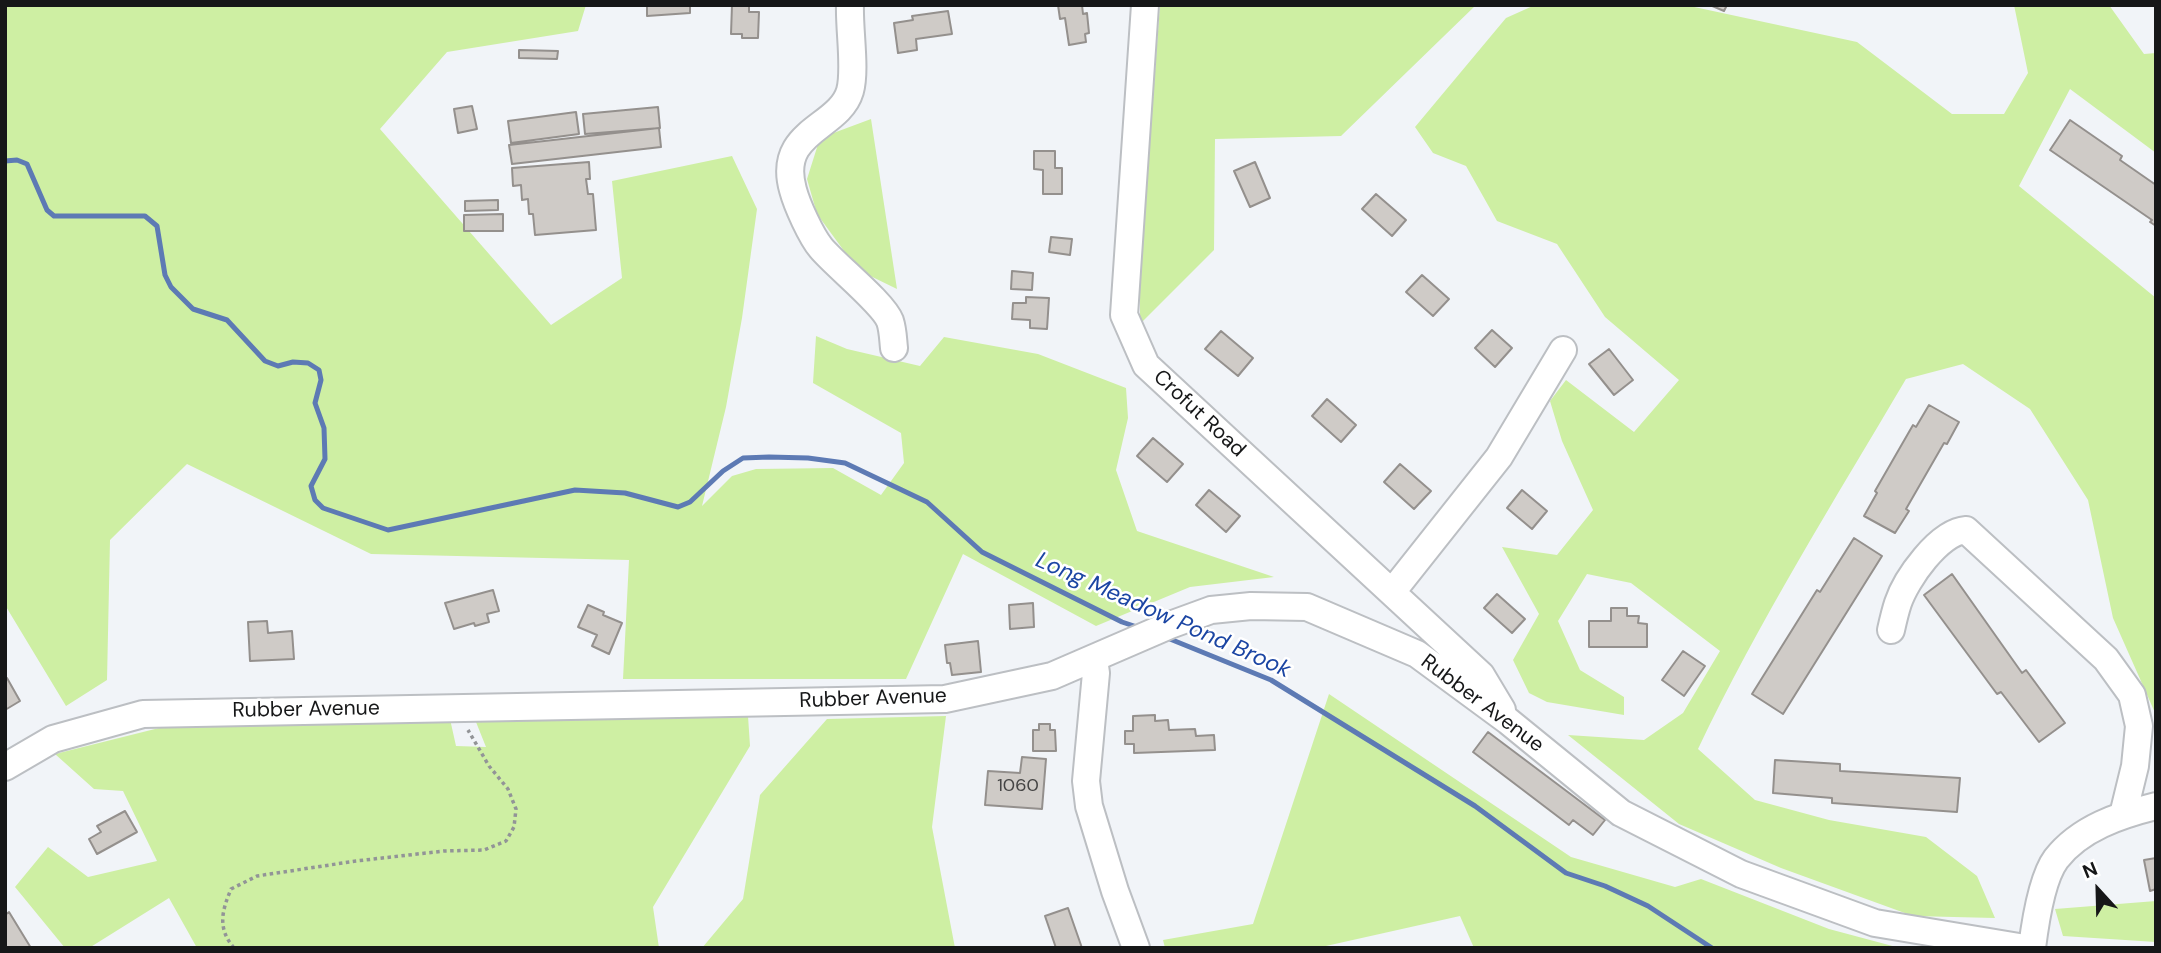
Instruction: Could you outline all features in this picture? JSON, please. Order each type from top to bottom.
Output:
[{"type":"street","points":[[850,5],[851,88],[838,112],[811,130],[802,140],[792,163],[792,188],[819,246],[885,312],[893,333],[894,348]]},
{"type":"street","name":"Crofut Road","points":[[1145,5],[1124,316],[1146,365],[1481,675],[1508,721]]},
{"type":"street","points":[[1392,592],[1499,457],[1563,350]]},
{"type":"street","points":[[1891,630],[1899,601],[1930,550],[1956,531],[1966,530],[2106,659],[2132,695],[2138,726],[2135,766],[2123,815]]},
{"type":"street","name":"Rubber Avenue","points":[[5,767],[53,739],[143,714],[945,699],[1052,676],[1210,610],[1251,606],[1307,607],[1417,654],[1508,721],[1621,813],[1741,874],[1875,923],[2025,948]]},
{"type":"street","points":[[1094,659],[1096,673],[1086,781],[1089,806],[1136,948]]},
{"type":"street","points":[[2032,948],[2038,907],[2056,860],[2087,832],[2123,815],[2156,806]]},
{"type":"path","points":[[234,948],[226,939],[221,912],[231,889],[257,876],[356,861],[444,851],[484,850],[506,842],[514,827],[516,810],[508,789],[489,766],[470,735],[462,707]]},
{"type":"green space","points":[[5,5],[586,5],[578,31],[447,52],[380,129],[551,325],[622,278],[612,181],[732,156],[757,209],[726,407],[702,506],[732,476],[756,469],[833,468],[881,495],[904,463],[901,433],[813,383],[816,336],[847,349],[920,366],[944,337],[1038,354],[1126,388],[1128,418],[1116,470],[1137,531],[1274,577],[1190,587],[1096,626],[963,554],[906,679],[623,679],[629,560],[371,554],[187,464],[110,540],[107,680],[66,706],[5,605]]},
{"type":"green space","points":[[1160,5],[1476,5],[1341,136],[1215,139],[1214,250],[1140,324],[1140,269]]},
{"type":"green space","points":[[1535,5],[1685,5],[1857,42],[1952,114],[2004,114],[2028,73],[2014,5],[2109,5],[2144,54],[2156,53],[2156,153],[2070,89],[2019,186],[2156,298],[2156,715],[2113,618],[2088,500],[2030,409],[1963,364],[1906,379],[1772,608],[1698,749],[1755,800],[1829,820],[1926,837],[1977,876],[1995,918],[1913,916],[1781,868],[1679,824],[1568,735],[1644,740],[1683,713],[1720,651],[1631,583],[1587,574],[1558,621],[1580,670],[1624,697],[1624,715],[1547,702],[1529,693],[1513,660],[1539,614],[1502,547],[1557,555],[1593,510],[1562,441],[1550,401],[1566,380],[1634,432],[1679,380],[1605,317],[1557,244],[1497,221],[1466,166],[1433,153],[1415,127],[1506,18]]},
{"type":"green space","points":[[871,119],[897,289],[858,270],[817,214],[807,179],[820,138]]},
{"type":"green space","points":[[1329,694],[1571,857],[1675,887],[1701,879],[1829,929],[1900,948],[1474,948],[1460,916],[1317,948],[1165,948],[1163,940],[1253,924]]},
{"type":"green space","points":[[748,716],[750,746],[653,907],[659,948],[197,948],[169,898],[89,948],[65,948],[15,887],[48,847],[88,877],[157,861],[123,791],[94,789],[55,754],[179,723],[450,719],[456,746],[486,747],[474,717]]},
{"type":"green space","points":[[946,716],[932,827],[955,948],[702,948],[743,899],[760,795],[827,719]]},
{"type":"green space","points":[[2156,901],[2156,942],[2063,936],[2055,909]]},
{"type":"building","points":[[647,5],[690,5],[690,13],[647,16]]},
{"type":"building","points":[[732,5],[749,5],[749,12],[759,12],[758,38],[742,38],[742,34],[731,34]]},
{"type":"building","points":[[1058,5],[1082,5],[1083,14],[1087,13],[1089,33],[1085,34],[1086,42],[1069,45],[1065,18],[1060,19]]},
{"type":"building","points":[[1710,5],[1727,5],[1724,11]]},
{"type":"building","points":[[948,11],[952,34],[916,39],[917,50],[898,53],[894,23],[913,20],[912,16]]},
{"type":"building","points":[[519,50],[558,51],[557,59],[519,58]]},
{"type":"building","points":[[472,106],[477,129],[458,133],[454,109]]},
{"type":"building","points":[[658,107],[660,128],[585,134],[583,114]]},
{"type":"building","points":[[576,112],[579,134],[511,143],[508,121]]},
{"type":"building","points":[[2070,120],[2122,156],[2120,160],[2156,185],[2156,226],[2150,222],[2152,220],[2050,150]]},
{"type":"building","points":[[659,128],[661,147],[512,164],[509,145]]},
{"type":"building","points":[[1034,151],[1055,151],[1055,168],[1062,168],[1062,194],[1043,194],[1043,170],[1034,169]]},
{"type":"building","points":[[589,162],[590,179],[586,179],[588,194],[593,194],[596,230],[535,235],[528,199],[522,200],[521,185],[513,186],[512,168]]},
{"type":"building","points":[[1255,162],[1270,198],[1250,207],[1234,171]]},
{"type":"building","points":[[1376,194],[1406,220],[1392,236],[1362,209]]},
{"type":"building","points":[[498,200],[498,210],[465,211],[465,201]]},
{"type":"building","points":[[503,214],[503,231],[464,231],[464,215]]},
{"type":"building","points":[[1051,237],[1072,239],[1070,255],[1049,252]]},
{"type":"building","points":[[1012,271],[1033,273],[1032,290],[1011,289]]},
{"type":"building","points":[[1422,275],[1449,299],[1433,316],[1406,292]]},
{"type":"building","points":[[1026,297],[1049,298],[1047,329],[1030,328],[1030,320],[1012,319],[1013,303],[1026,303]]},
{"type":"building","points":[[1492,330],[1512,348],[1495,367],[1475,348]]},
{"type":"building","points":[[1221,331],[1253,358],[1238,376],[1205,349]]},
{"type":"building","points":[[1609,349],[1633,380],[1614,395],[1589,364]]},
{"type":"building","points":[[1327,399],[1356,425],[1341,442],[1312,416]]},
{"type":"building","points":[[1929,405],[1959,422],[1947,444],[1944,443],[1895,533],[1864,516],[1877,493],[1875,491],[1913,425],[1916,427]]},
{"type":"building","points":[[1153,438],[1183,464],[1167,482],[1137,456]]},
{"type":"building","points":[[1400,464],[1431,491],[1414,509],[1384,482]]},
{"type":"building","points":[[1209,490],[1240,516],[1226,532],[1196,505]]},
{"type":"building","points":[[1522,490],[1547,511],[1532,529],[1507,508]]},
{"type":"building","points":[[1854,538],[1882,556],[1783,714],[1752,694],[1817,590],[1820,592]]},
{"type":"building","points":[[1952,574],[2022,673],[2026,670],[2065,723],[2039,742],[2001,692],[1997,694],[1924,595]]},
{"type":"building","points":[[493,590],[499,611],[487,614],[489,622],[454,629],[445,603]]},
{"type":"building","points":[[1497,594],[1525,619],[1512,633],[1484,608]]},
{"type":"building","points":[[1033,603],[1034,627],[1010,629],[1009,605]]},
{"type":"building","points":[[588,605],[622,623],[609,654],[592,646],[597,635],[578,627]]},
{"type":"building","points":[[1611,608],[1627,608],[1627,616],[1639,616],[1638,623],[1647,624],[1647,647],[1589,647],[1589,621],[1611,621]]},
{"type":"building","points":[[267,621],[268,633],[292,631],[294,659],[250,661],[248,622]]},
{"type":"building","points":[[978,641],[981,672],[952,675],[950,663],[947,663],[945,645]]},
{"type":"building","points":[[1683,651],[1705,666],[1684,696],[1662,680]]},
{"type":"building","points":[[7,678],[20,701],[5,710],[5,679]]},
{"type":"building","points":[[1155,715],[1155,721],[1168,720],[1169,730],[1195,729],[1196,736],[1214,735],[1215,750],[1134,753],[1134,744],[1125,744],[1125,731],[1133,731],[1133,716]]},
{"type":"building","points":[[1039,724],[1050,724],[1050,730],[1055,730],[1056,751],[1033,751],[1033,730],[1039,730]]},
{"type":"building","points":[[1488,732],[1605,820],[1593,835],[1573,820],[1569,825],[1473,752]]},
{"type":"building","points":[[1022,757],[1046,759],[1042,809],[985,805],[988,771],[1020,773]]},
{"type":"building","points":[[1775,760],[1840,764],[1840,771],[1960,778],[1957,812],[1832,803],[1832,798],[1773,793]]},
{"type":"building","points":[[125,811],[137,832],[97,854],[89,839],[101,832],[97,826]]},
{"type":"building","points":[[2156,858],[2156,889],[2150,891],[2144,860]]},
{"type":"building","points":[[1068,908],[1082,948],[1056,948],[1045,916]]},
{"type":"building","points":[[9,912],[31,948],[5,948],[5,915]]},
{"type":"waterway","name":"Long Meadow Pond Brook","points":[[5,161],[17,160],[27,164],[47,210],[54,216],[145,216],[157,226],[165,275],[171,287],[193,309],[227,320],[265,361],[278,366],[293,362],[308,363],[319,370],[321,380],[315,403],[324,428],[325,459],[311,486],[315,500],[323,508],[388,530],[575,490],[625,493],[678,507],[690,502],[723,471],[743,458],[808,458],[845,463],[927,502],[982,552],[1122,622],[1140,628]]},
{"type":"waterway","name":"Long Meadow Pond Brook","points":[[1165,637],[1271,680],[1475,806],[1566,873],[1605,886],[1648,906],[1712,948]]}]
